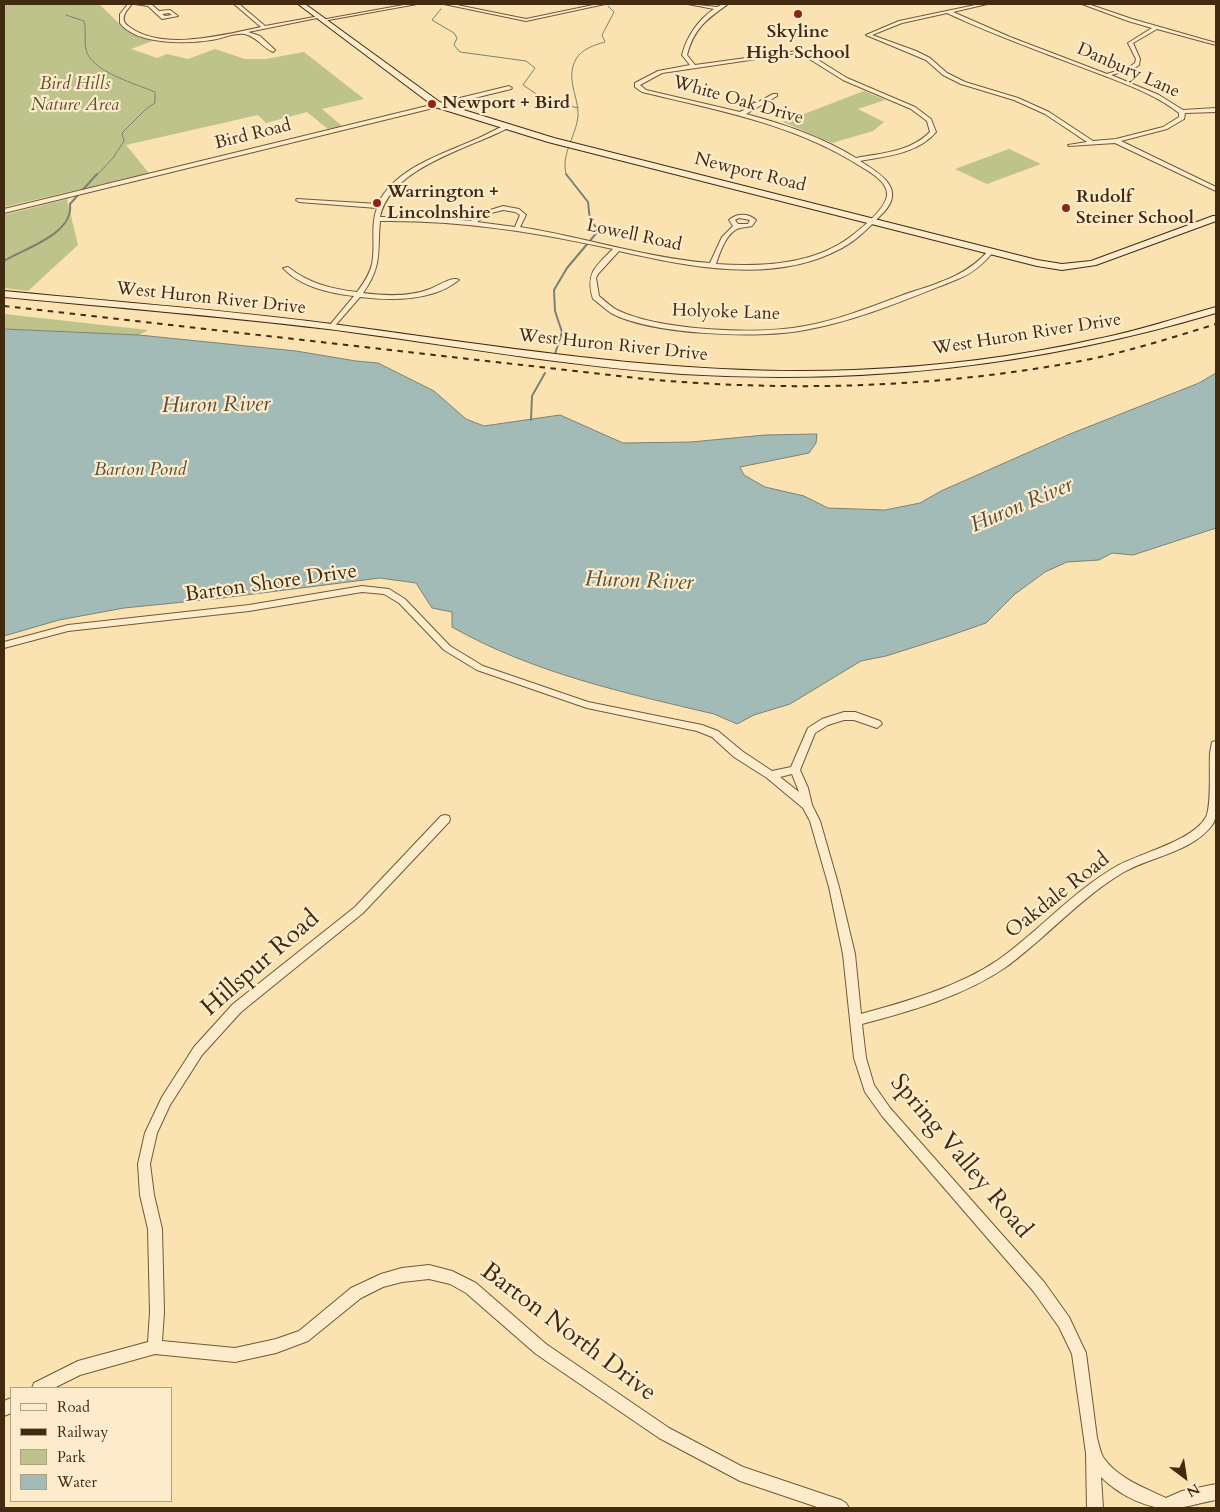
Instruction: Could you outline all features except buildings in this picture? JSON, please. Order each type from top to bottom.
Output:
[{"type":"street","points":[[130,4],[123,10],[121,20],[130,30],[152,37],[183,43],[214,39],[264,27],[415,4]]},
{"type":"street","points":[[138,4],[149,5],[158,13],[164,18],[176,16],[170,11],[158,13]]},
{"type":"street","points":[[236,4],[264,27]]},
{"type":"street","name":"Newport Road","points":[[302,4],[438,105],[571,145],[1051,266],[1081,266],[1103,260],[1216,218]]},
{"type":"street","points":[[446,4],[526,20],[603,4]]},
{"type":"street","points":[[691,4],[717,8]]},
{"type":"street","points":[[726,4],[717,8],[702,21],[685,47],[684,55],[693,66],[802,52],[845,78],[922,113],[932,126],[933,132],[921,143],[895,152],[856,160]]},
{"type":"street","points":[[985,4],[901,22],[868,35],[928,59],[945,74],[963,83],[1016,99],[1047,113],[1091,142]]},
{"type":"street","points":[[1084,4],[1216,44]]},
{"type":"street","name":"Danbury Lane","points":[[948,12],[990,32],[1106,75],[1167,102],[1182,112],[1182,118],[1165,128],[1116,141],[1071,145]]},
{"type":"street","points":[[1106,75],[1131,68],[1137,64],[1138,59],[1130,43],[1157,27]]},
{"type":"street","points":[[244,33],[258,37],[273,51]]},
{"type":"street","name":"White Oak Drive","points":[[693,66],[660,72],[637,84],[644,91],[741,114],[803,134],[856,160],[886,183],[891,195],[888,204],[873,220]]},
{"type":"street","name":"Bird Road","points":[[4,211],[509,88]]},
{"type":"street","points":[[741,114],[776,95]]},
{"type":"street","points":[[1182,112],[1216,110]]},
{"type":"street","points":[[331,327],[358,294],[374,266],[376,219],[380,206],[389,192],[412,172],[432,160],[474,144],[506,127]]},
{"type":"street","points":[[1116,141],[1216,189]]},
{"type":"street","points":[[299,200],[380,206]]},
{"type":"street","points":[[471,224],[479,216],[492,210],[512,209],[519,211],[523,215],[516,230]]},
{"type":"street","name":"Lowell Road","points":[[376,219],[415,218],[516,230],[712,266],[761,266],[810,258],[848,242],[873,220]]},
{"type":"street","points":[[712,266],[719,247],[736,226]]},
{"type":"street","name":"Holyoke Lane","points":[[617,249],[593,275],[592,282],[598,299],[615,312],[636,321],[659,326],[746,333],[794,330],[833,322],[961,276],[980,264],[991,251]]},
{"type":"street","points":[[286,268],[292,275],[312,286],[380,297],[412,296],[438,290],[456,280]]},
{"type":"street","name":"West Huron River Drive","points":[[4,294],[331,327],[631,366],[730,373],[790,374],[926,368],[1012,358],[1129,335],[1216,310]]},
{"type":"street","name":"Barton Shore Drive","points":[[4,645],[68,628],[249,608],[362,589],[386,591],[402,601],[447,648],[480,668],[586,705],[700,728],[715,734],[738,754],[771,775]]},
{"type":"street","points":[[807,805],[803,788],[795,770],[811,731],[825,722],[844,716],[855,716],[878,724]]},
{"type":"street","name":"Oakdale Road","points":[[855,1021],[886,1013],[962,984],[986,972],[1014,954],[1099,882],[1125,867],[1159,853],[1200,832],[1210,820],[1213,809],[1213,757],[1216,745]]},
{"type":"street","points":[[771,775],[795,770]]},
{"type":"street","name":"Spring Valley Road","points":[[771,775],[807,805],[815,822],[834,888],[849,954],[860,1058],[869,1088],[886,1112],[1039,1287],[1064,1322],[1079,1353],[1093,1453],[1095,1508]]},
{"type":"street","name":"Hillspur Road","points":[[155,1347],[157,1312],[155,1229],[147,1195],[144,1164],[152,1133],[166,1101],[198,1052],[237,1008],[359,910],[445,819]]},
{"type":"street","name":"Barton North Drive","points":[[41,1387],[78,1368],[155,1347],[235,1355],[276,1346],[303,1336],[356,1293],[380,1281],[402,1275],[429,1272],[452,1278],[471,1288],[541,1349],[664,1433],[740,1473],[841,1508]]},
{"type":"street","name":"Spring Valley Road","points":[[1093,1453],[1110,1475],[1133,1491],[1164,1507]]},
{"type":"street","points":[[1164,1507],[1182,1500],[1216,1492]]},
{"type":"green space","name":"Bird Hills Nature Area","points":[[4,4],[99,4],[127,31],[155,40],[131,49],[157,58],[167,54],[188,59],[215,49],[245,59],[266,59],[304,52],[364,99],[322,109],[342,126],[328,129],[307,112],[266,123],[258,115],[126,145],[149,173],[4,207]]},
{"type":"green space","points":[[864,91],[885,100],[858,109],[884,122],[873,131],[832,143],[783,122]]},
{"type":"green space","points":[[1009,149],[1041,164],[987,184],[955,169]]},
{"type":"green space","points":[[67,199],[78,245],[28,291],[4,288],[4,215]]},
{"type":"green space","points":[[4,314],[148,330],[139,335],[4,329]]},
{"type":"water","name":"Barton Pond","points":[[4,329],[139,335],[296,351],[378,363],[434,391],[466,419],[484,426],[560,415],[623,443],[691,442],[765,435],[817,434],[816,443],[809,453],[740,467],[744,475],[765,487],[804,496],[828,508],[885,510],[920,503],[941,491],[1070,434],[1199,383],[1216,373],[1216,528],[1133,555],[1112,553],[1099,560],[1067,562],[1045,572],[1015,594],[986,623],[886,656],[861,661],[790,704],[754,715],[737,724],[714,714],[580,680],[515,657],[452,627],[452,612],[432,608],[416,583],[380,578],[214,599],[124,608],[59,620],[4,636]]},
{"type":"waterway","points":[[578,108],[572,81],[573,66],[576,59],[585,50],[605,42],[602,35],[614,12],[608,6]]},
{"type":"waterway","points":[[441,9],[432,20],[454,33],[457,38],[454,45],[460,52],[526,61],[535,68],[523,85],[545,100],[578,108]]},
{"type":"waterway","points":[[66,15],[84,21],[85,45],[87,53],[92,60],[107,72],[155,92],[155,103],[146,109],[122,133],[124,141],[113,158],[96,176]]},
{"type":"waterway","points":[[567,175],[566,154],[577,124],[578,108]]},
{"type":"waterway","points":[[4,261],[56,232],[69,215],[70,204],[97,174]]},
{"type":"waterway","points":[[555,354],[562,332],[555,311],[554,290],[567,268],[599,230],[590,221],[588,202],[567,175]]},
{"type":"waterway","points":[[531,420],[532,396],[545,373]]},
{"type":"railway","points":[[4,306],[645,379],[699,383],[809,386],[918,382],[1027,370],[1115,353],[1216,324]]},
{"type":"place","name":"Skyline High School","points":[[798,14]]},
{"type":"place","name":"Newport + Bird","points":[[432,104]]},
{"type":"place","name":"Warrington + Lincolnshire","points":[[377,203]]},
{"type":"place","name":"Rudolf Steiner School","points":[[1066,208]]},
{"type":"water label","name":"Huron River","points":[[216,406]]},
{"type":"water label","name":"Huron River","points":[[1022,506]]},
{"type":"water label","name":"Huron River","points":[[639,582]]}]
